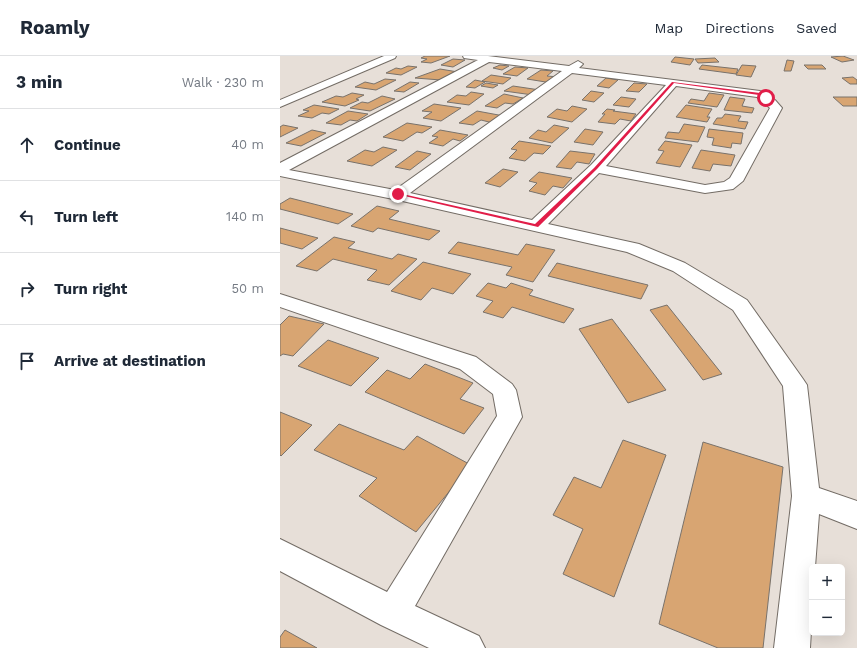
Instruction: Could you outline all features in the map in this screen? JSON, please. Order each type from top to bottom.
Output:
[{"type":"street","points":[[280,104],[392,56]]},
{"type":"street","points":[[467,56],[760,94],[771,102],[776,108],[736,181],[728,186],[705,189],[596,168]]},
{"type":"street","points":[[398,194],[573,69],[588,56]]},
{"type":"street","points":[[280,171],[487,59]]},
{"type":"street","points":[[536,226],[596,168],[674,82]]},
{"type":"street","points":[[280,171],[398,194],[633,248],[679,267],[740,305],[794,385],[806,496],[792,648]]},
{"type":"street","points":[[280,300],[468,363],[504,390],[510,417],[393,613]]},
{"type":"street","points":[[806,496],[857,515]]},
{"type":"street","points":[[280,554],[393,613],[467,648]]},
{"type":"building","points":[[425,56],[450,56],[431,63],[421,62],[427,59],[421,58]]},
{"type":"building","points":[[843,56],[854,60],[842,62],[831,57]]},
{"type":"building","points":[[675,57],[694,59],[690,65],[671,62]]},
{"type":"building","points":[[715,58],[719,62],[698,63],[695,59]]},
{"type":"building","points":[[453,59],[465,60],[453,67],[441,65]]},
{"type":"building","points":[[787,60],[794,61],[791,71],[784,71]]},
{"type":"building","points":[[500,65],[509,66],[502,70],[493,68]]},
{"type":"building","points":[[702,65],[738,69],[736,74],[699,69]]},
{"type":"building","points":[[742,65],[756,66],[751,77],[736,75]]},
{"type":"building","points":[[804,65],[822,65],[826,69],[808,69]]},
{"type":"building","points":[[408,66],[417,67],[401,75],[386,73],[396,68],[401,69]]},
{"type":"building","points":[[515,67],[528,68],[517,76],[503,74]]},
{"type":"building","points":[[440,69],[458,72],[441,80],[415,78]]},
{"type":"building","points":[[541,70],[553,71],[547,76],[559,77],[552,83],[527,79]]},
{"type":"building","points":[[491,75],[511,78],[503,84],[482,81]]},
{"type":"building","points":[[853,77],[857,80],[857,84],[850,84],[842,78]]},
{"type":"building","points":[[606,78],[618,80],[609,88],[597,86]]},
{"type":"building","points":[[385,79],[396,80],[376,90],[355,87],[365,82],[374,84]]},
{"type":"building","points":[[475,80],[485,82],[475,88],[466,87]]},
{"type":"building","points":[[410,82],[419,83],[404,92],[394,91]]},
{"type":"building","points":[[486,83],[498,85],[493,88],[481,86]]},
{"type":"building","points":[[634,83],[647,84],[639,92],[626,91]]},
{"type":"building","points":[[513,86],[540,90],[533,95],[504,91]]},
{"type":"building","points":[[591,91],[604,93],[594,102],[582,100]]},
{"type":"building","points":[[471,92],[484,94],[469,105],[447,102],[457,95],[466,96]]},
{"type":"building","points":[[352,93],[364,95],[356,99],[359,100],[345,106],[322,102],[336,96],[343,97]]},
{"type":"building","points":[[709,93],[724,95],[717,107],[688,103],[691,99],[704,101]]},
{"type":"building","points":[[504,94],[523,98],[513,104],[505,103],[497,108],[485,106]]},
{"type":"building","points":[[382,96],[395,99],[370,111],[350,108],[362,102],[368,103]]},
{"type":"building","points":[[621,97],[636,99],[629,107],[613,105]]},
{"type":"building","points":[[730,97],[745,99],[742,106],[754,108],[752,113],[724,110]]},
{"type":"building","points":[[833,97],[857,97],[857,106],[843,106]]},
{"type":"building","points":[[434,104],[461,108],[441,121],[423,118],[432,112],[422,111]]},
{"type":"building","points":[[314,105],[339,109],[329,114],[322,113],[312,118],[298,116],[309,111],[303,110]]},
{"type":"building","points":[[686,105],[712,109],[707,117],[710,117],[707,122],[676,117]]},
{"type":"building","points":[[572,106],[587,109],[572,122],[547,117],[557,109],[567,111]]},
{"type":"building","points":[[607,109],[636,114],[631,121],[620,119],[615,124],[598,122],[605,114],[602,114]]},
{"type":"building","points":[[348,111],[368,114],[357,121],[350,120],[341,125],[326,123]]},
{"type":"building","points":[[477,111],[504,116],[493,123],[481,120],[473,125],[459,123]]},
{"type":"building","points":[[725,114],[741,116],[738,121],[748,122],[745,129],[713,124],[717,118],[722,118]]},
{"type":"building","points":[[407,123],[432,127],[422,133],[417,132],[403,141],[383,137]]},
{"type":"building","points":[[684,124],[705,127],[698,142],[665,138],[668,132],[679,133]]},
{"type":"building","points":[[283,125],[298,128],[280,137],[280,127]]},
{"type":"building","points":[[554,125],[569,128],[552,143],[529,138],[538,130],[546,132]]},
{"type":"building","points":[[585,129],[603,132],[593,145],[574,142]]},
{"type":"building","points":[[709,129],[743,133],[741,144],[732,143],[731,148],[712,145],[714,138],[707,137]]},
{"type":"building","points":[[312,130],[326,133],[301,146],[286,143]]},
{"type":"building","points":[[440,130],[468,135],[460,141],[453,139],[443,146],[429,143],[438,137],[432,136]]},
{"type":"building","points":[[519,141],[551,146],[543,154],[534,153],[525,161],[509,158],[517,150],[511,149]]},
{"type":"building","points":[[665,141],[692,145],[680,167],[656,163],[664,151],[658,150]]},
{"type":"building","points":[[383,147],[397,150],[372,166],[347,161],[365,150],[374,152]]},
{"type":"building","points":[[701,150],[735,155],[731,166],[713,164],[710,171],[692,168]]},
{"type":"building","points":[[417,151],[431,154],[410,170],[395,167]]},
{"type":"building","points":[[570,151],[595,154],[589,164],[577,162],[571,169],[556,167]]},
{"type":"building","points":[[503,169],[518,172],[500,187],[485,183]]},
{"type":"building","points":[[539,172],[572,178],[563,188],[553,186],[545,195],[529,191],[537,183],[529,181]]},
{"type":"building","points":[[290,198],[353,214],[338,224],[280,209],[280,204]]},
{"type":"building","points":[[377,206],[399,211],[389,219],[440,231],[429,240],[378,228],[373,232],[351,226]]},
{"type":"building","points":[[280,228],[318,238],[302,249],[280,243]]},
{"type":"building","points":[[334,237],[355,242],[348,248],[392,259],[398,254],[417,259],[389,285],[367,280],[377,270],[333,259],[317,271],[296,266]]},
{"type":"building","points":[[458,242],[518,255],[526,244],[555,250],[533,282],[506,275],[512,267],[448,253]]},
{"type":"building","points":[[423,262],[471,274],[453,294],[432,288],[421,300],[391,291]]},
{"type":"building","points":[[557,263],[648,285],[641,299],[548,276]]},
{"type":"building","points":[[488,283],[506,288],[511,283],[533,290],[529,295],[574,309],[564,323],[512,307],[503,318],[483,312],[493,301],[476,296]]},
{"type":"building","points":[[667,305],[722,374],[703,380],[650,310]]},
{"type":"building","points":[[289,316],[324,324],[293,356],[283,354],[280,356],[280,325]]},
{"type":"building","points":[[612,319],[666,390],[628,403],[579,329]]},
{"type":"building","points":[[328,340],[379,358],[351,386],[298,366]]},
{"type":"building","points":[[425,364],[473,383],[460,399],[484,408],[464,434],[365,392],[387,370],[410,379]]},
{"type":"building","points":[[280,412],[312,425],[281,456],[280,455]]},
{"type":"building","points":[[339,424],[404,450],[417,436],[471,465],[416,532],[359,496],[377,478],[314,450]]},
{"type":"building","points":[[623,440],[666,455],[614,597],[563,574],[583,529],[553,515],[574,477],[601,488]]},
{"type":"building","points":[[703,442],[783,467],[763,648],[718,648],[659,624]]},
{"type":"building","points":[[285,630],[317,648],[280,648],[280,637]]},
{"type":"route","points":[[398,194],[536,226],[596,168],[674,82],[760,94],[766,98]]}]
